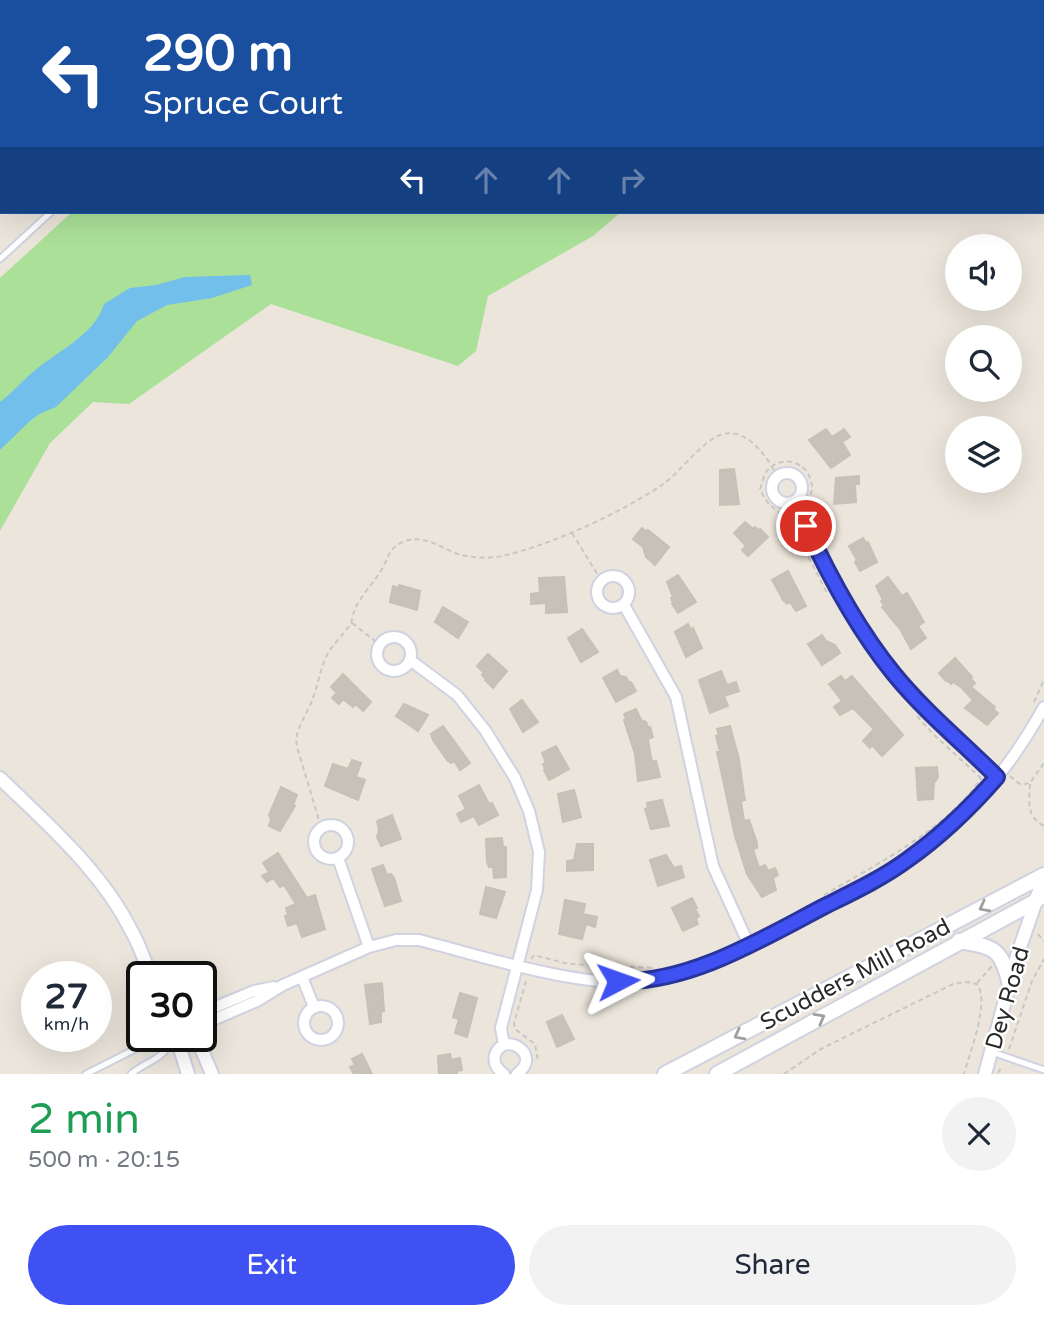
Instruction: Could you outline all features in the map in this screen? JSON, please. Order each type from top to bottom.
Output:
[{"type":"main road","name":"Scudders Mill Road","points":[[666,1074],[1044,875]]},
{"type":"main road","name":"Dey Road","points":[[1040,899],[1044,882]]},
{"type":"main road","name":"Scudders Mill Road","points":[[717,1074],[1040,899]]},
{"type":"main road","points":[[959,942],[992,947],[1001,956],[1010,985]]},
{"type":"street","points":[[775,472],[792,474],[801,483],[801,494],[794,502],[784,503],[774,495],[775,472]]},
{"type":"street","points":[[794,502],[829,575],[894,674],[928,712],[1000,773]]},
{"type":"street","points":[[613,575],[624,579],[629,588],[629,596],[624,604],[614,608],[605,607],[601,603],[596,593],[601,580],[613,575]]},
{"type":"street","points":[[624,604],[676,697],[713,866],[749,945]]},
{"type":"street","points":[[390,638],[400,638],[408,644],[410,660],[404,668],[388,670],[377,655],[380,645],[390,638]]},
{"type":"street","points":[[410,660],[439,680],[464,704],[485,730],[515,778],[529,811],[539,852],[537,890],[501,1028],[505,1045]]},
{"type":"street","points":[[217,1018],[257,1001],[302,976],[369,947],[397,940],[419,940],[562,975],[638,982],[679,973],[749,945],[905,862],[971,807],[1026,739],[1039,705]]},
{"type":"street","points":[[0,778],[58,834],[99,881],[132,932],[145,961]]},
{"type":"street","points":[[334,825],[347,836],[347,849],[338,858],[326,859],[315,850],[315,835],[321,827],[334,825]]},
{"type":"street","points":[[338,858],[369,947]]},
{"type":"street","name":"Dey Road","points":[[985,1074],[1010,985],[1040,899]]},
{"type":"street","points":[[302,976],[314,1007]]},
{"type":"street","points":[[217,1006],[254,991],[284,985]]},
{"type":"street","points":[[504,1074],[495,1066],[494,1058],[498,1050],[513,1044],[520,1047],[525,1054],[523,1070],[517,1074]]},
{"type":"street","points":[[180,1052],[188,1074]]},
{"type":"street","points":[[203,1052],[212,1074]]},
{"type":"lane","points":[[0,259],[49,214]]},
{"type":"lane","points":[[86,1074],[129,1052]]},
{"type":"lane","points":[[131,1074],[161,1057],[165,1052]]},
{"type":"lane","points":[[992,1052],[1044,1070]]},
{"type":"path","points":[[321,827],[296,739],[313,699],[325,659],[352,622],[356,607],[385,564],[389,552],[398,544],[412,538],[426,540],[457,553],[475,557],[501,556],[571,532],[612,514],[663,485],[685,467],[703,446],[723,434],[748,440],[767,456],[775,472]]},
{"type":"path","points":[[775,472],[780,462],[796,462],[807,472],[813,488],[806,506]]},
{"type":"path","points":[[775,472],[767,472],[760,489],[765,502],[790,519],[827,593]]},
{"type":"path","points":[[571,532],[601,580]]},
{"type":"path","points":[[352,622],[380,645]]},
{"type":"path","points":[[1039,705],[1044,680]]},
{"type":"path","points":[[913,711],[934,735],[981,778]]},
{"type":"path","points":[[1044,762],[1030,783],[1029,806],[1031,816],[1044,826]]},
{"type":"path","points":[[1000,773],[1021,785],[1030,783]]},
{"type":"path","points":[[1037,933],[1044,941]]},
{"type":"path","points":[[1008,1054],[1032,981],[1044,958]]},
{"type":"path","points":[[977,984],[994,964]]},
{"type":"path","points":[[784,1074],[821,1049],[953,984],[968,982],[977,984],[982,991],[983,1003],[964,1074]]},
{"type":"path","points":[[997,1074],[1002,1066]]},
{"type":"green space","points":[[70,214],[619,214],[593,236],[488,296],[476,351],[458,366],[271,304],[129,404],[93,402],[50,443],[0,531],[0,278]]},
{"type":"water","points":[[250,275],[252,285],[212,298],[167,305],[137,321],[108,357],[56,407],[31,420],[0,450],[0,402],[33,372],[84,334],[104,304],[130,288],[156,285],[185,277]]},
{"type":"building","points":[[826,429],[832,437],[844,429],[850,437],[842,442],[850,455],[831,468],[809,440]]},
{"type":"building","points":[[734,469],[739,504],[720,505],[720,470]]},
{"type":"building","points":[[859,476],[859,484],[855,484],[856,502],[834,504],[836,478]]},
{"type":"building","points":[[745,522],[753,529],[760,529],[768,537],[748,556],[742,550],[746,546],[734,533]]},
{"type":"building","points":[[642,528],[669,547],[655,565],[646,557],[643,547],[633,539]]},
{"type":"building","points":[[863,538],[868,542],[877,562],[860,571],[849,546]]},
{"type":"building","points":[[788,571],[806,606],[796,611],[790,602],[787,604],[783,600],[772,580]]},
{"type":"building","points":[[678,575],[696,602],[678,613],[672,604],[673,597],[667,582]]},
{"type":"building","points":[[564,577],[567,612],[546,613],[546,603],[531,604],[531,594],[540,593],[539,578]]},
{"type":"building","points":[[888,577],[902,596],[907,593],[924,622],[918,626],[926,638],[911,649],[900,629],[882,607],[883,600],[876,586]]},
{"type":"building","points":[[399,585],[420,591],[417,610],[390,602],[393,586],[399,588]]},
{"type":"building","points":[[443,607],[468,622],[458,638],[435,622]]},
{"type":"building","points":[[688,624],[691,630],[693,628],[702,648],[686,657],[675,632]]},
{"type":"building","points":[[582,629],[598,652],[581,662],[568,638]]},
{"type":"building","points":[[822,635],[826,641],[835,645],[840,653],[822,665],[808,644]]},
{"type":"building","points":[[488,654],[507,671],[493,688],[477,666]]},
{"type":"building","points":[[955,658],[972,677],[970,678],[975,683],[971,687],[995,707],[993,709],[998,713],[987,725],[965,708],[973,700],[961,687],[946,681],[939,673]]},
{"type":"building","points":[[617,670],[620,676],[631,682],[636,691],[616,702],[603,678]]},
{"type":"building","points":[[721,671],[727,685],[736,682],[739,691],[724,696],[728,706],[710,713],[699,680]]},
{"type":"building","points":[[343,674],[371,702],[363,711],[356,704],[353,707],[343,699],[339,704],[332,698],[337,693],[331,687]]},
{"type":"building","points":[[841,676],[845,681],[852,676],[903,735],[882,756],[872,745],[870,748],[863,741],[874,729],[853,708],[840,715],[834,707],[842,701],[829,684]]},
{"type":"building","points":[[522,700],[538,722],[523,732],[510,709]]},
{"type":"building","points":[[404,704],[428,715],[418,731],[396,716]]},
{"type":"building","points":[[636,709],[641,720],[650,727],[653,737],[648,739],[651,758],[653,762],[656,761],[660,777],[638,781],[635,754],[624,720],[624,714]]},
{"type":"building","points":[[443,726],[470,763],[460,770],[454,761],[451,763],[447,760],[433,740],[431,734]]},
{"type":"building","points":[[730,726],[739,759],[745,800],[741,801],[744,821],[749,820],[757,843],[757,848],[753,849],[759,868],[765,865],[768,871],[775,868],[778,875],[773,878],[776,890],[762,897],[747,874],[735,836],[717,752],[720,752],[717,729]]},
{"type":"building","points":[[556,746],[569,769],[549,780],[544,770],[543,764],[546,763],[542,753]]},
{"type":"building","points":[[352,760],[361,763],[356,777],[365,780],[358,800],[325,786],[333,764],[348,769]]},
{"type":"building","points":[[937,767],[938,777],[934,783],[933,799],[918,800],[916,768]]},
{"type":"building","points":[[479,785],[498,815],[479,825],[474,816],[461,822],[457,814],[466,809],[459,796]]},
{"type":"building","points":[[281,787],[297,795],[293,805],[295,806],[280,831],[269,826],[269,815]]},
{"type":"building","points":[[574,790],[581,817],[563,822],[558,794]]},
{"type":"building","points":[[662,800],[669,826],[651,829],[645,809],[648,808],[647,803]]},
{"type":"building","points":[[392,815],[401,839],[381,846],[377,837],[377,821]]},
{"type":"building","points":[[502,838],[503,847],[506,847],[506,877],[494,878],[493,867],[489,867],[487,862],[486,839]]},
{"type":"building","points":[[577,844],[593,844],[593,870],[567,871],[567,861],[574,860]]},
{"type":"building","points":[[278,853],[307,898],[315,895],[325,929],[302,937],[297,923],[288,926],[286,908],[296,904],[284,885],[280,887],[273,878],[267,882],[262,876],[269,872],[263,863]]},
{"type":"building","points":[[666,855],[674,868],[681,866],[684,877],[658,886],[650,860]]},
{"type":"building","points":[[383,865],[387,875],[391,874],[394,878],[401,901],[385,906],[372,869]]},
{"type":"building","points":[[486,887],[505,892],[496,918],[480,914]]},
{"type":"building","points":[[692,898],[699,916],[696,919],[698,924],[683,931],[672,908]]},
{"type":"building","points":[[565,900],[585,904],[583,914],[597,917],[595,927],[586,924],[582,939],[559,934]]},
{"type":"building","points":[[382,983],[384,1011],[381,1012],[381,1022],[370,1024],[365,985]]},
{"type":"building","points":[[460,993],[477,998],[467,1037],[455,1033],[459,1019],[453,1017]]},
{"type":"building","points":[[562,1015],[574,1039],[557,1047],[547,1022]]},
{"type":"building","points":[[362,1054],[372,1074],[354,1074],[350,1067],[355,1065],[352,1059]]},
{"type":"building","points":[[450,1054],[451,1060],[460,1058],[462,1070],[457,1071],[457,1074],[439,1074],[438,1056]]},
{"type":"route","points":[[618,981],[638,982],[679,973],[749,945],[863,886],[905,862],[943,833],[971,807],[997,777],[928,712],[894,674],[829,575],[806,526]]}]
